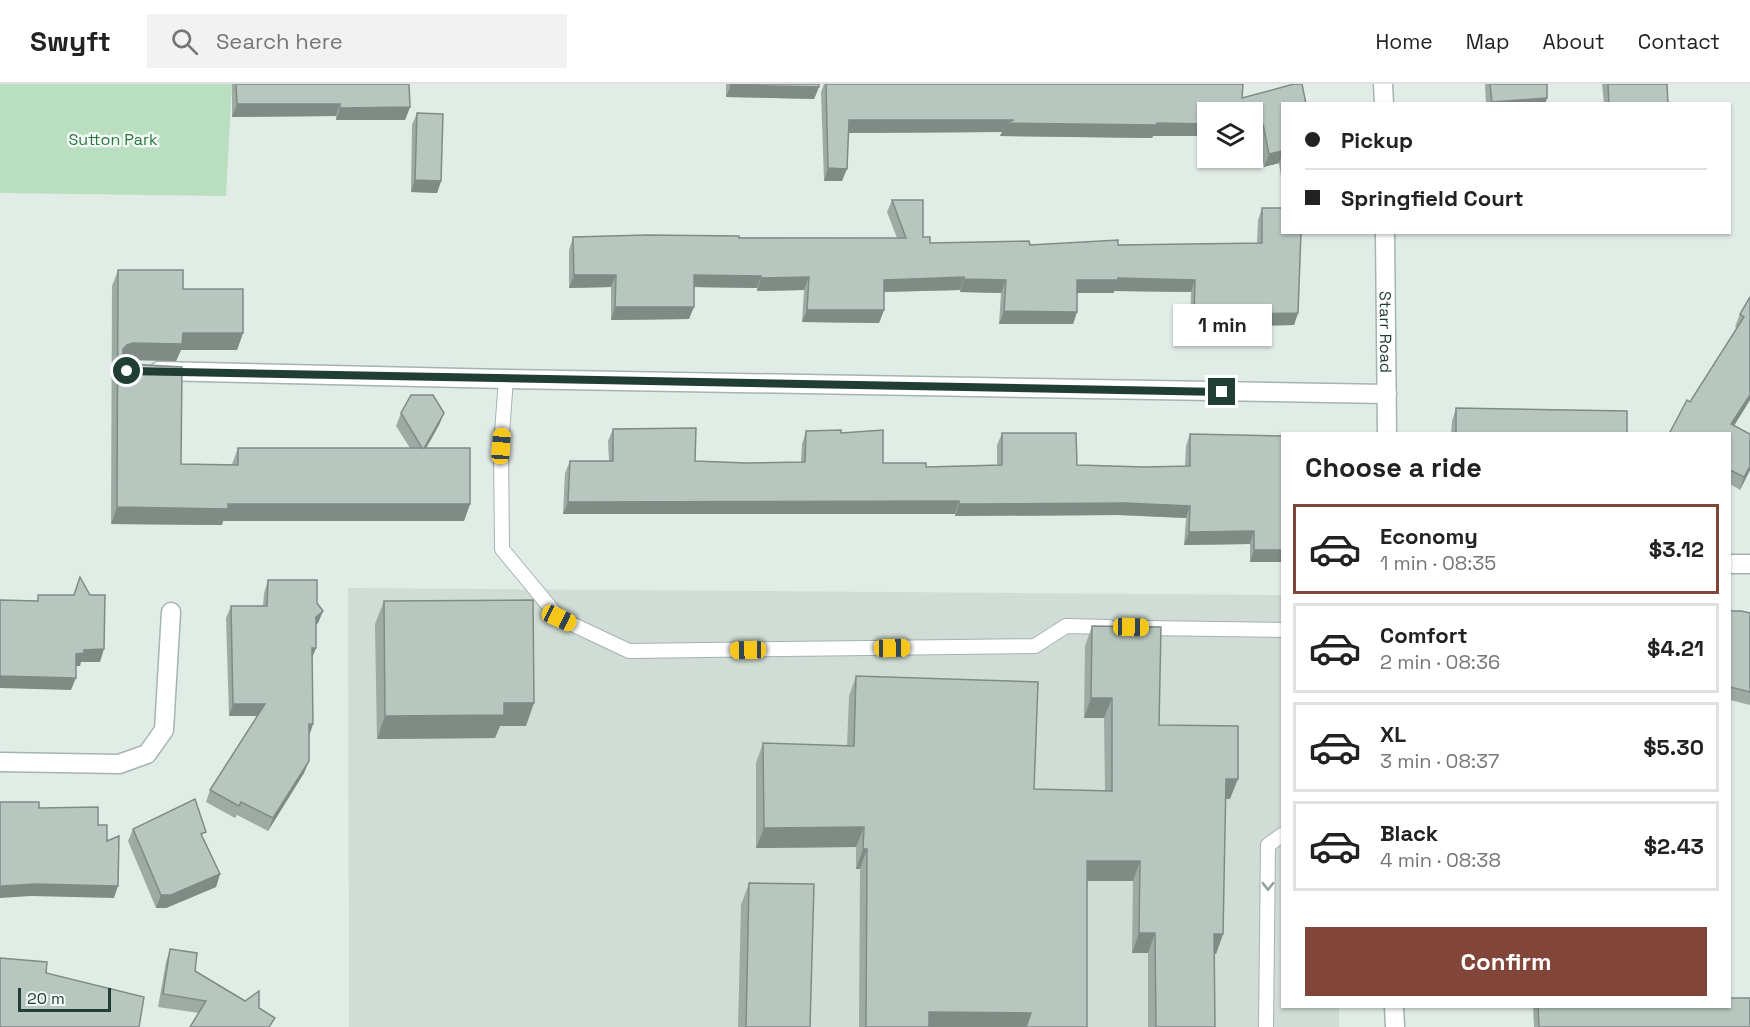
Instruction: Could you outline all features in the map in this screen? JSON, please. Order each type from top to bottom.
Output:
[{"type":"street","points":[[1383,84],[1384,102]]},
{"type":"street","name":"Starr Road","points":[[1385,234],[1387,432]]},
{"type":"street","points":[[139,371],[1387,394]]},
{"type":"street","points":[[1731,564],[1750,564]]},
{"type":"street","points":[[0,762],[119,764],[147,754],[164,730],[171,612]]},
{"type":"street","points":[[1394,1008],[1395,1027]]},
{"type":"lane","points":[[506,379],[501,446],[502,549],[559,618],[629,651],[1035,646],[1066,626],[1281,630]]},
{"type":"lane","points":[[1266,1027],[1268,845],[1281,836]]},
{"type":"shaded area","points":[[348,588],[1281,595],[1281,1008],[1339,1008],[1339,1027],[349,1027]]},
{"type":"green space","name":"Sutton Park","points":[[0,84],[232,84],[226,196],[0,193]]},
{"type":"building","points":[[236,84],[409,84],[410,107],[340,108],[340,104],[237,104]]},
{"type":"building","points":[[819,84],[819,87],[731,85]]},
{"type":"building","points":[[826,84],[1243,84],[1242,98],[1294,84],[1302,84],[1306,102],[1281,102],[1281,151],[1269,154],[1263,124],[1263,102],[1197,102],[1197,124],[849,120],[847,169],[828,168]]},
{"type":"building","points":[[1490,84],[1547,84],[1547,98],[1492,102]]},
{"type":"building","points":[[1608,84],[1667,84],[1668,102],[1609,102]]},
{"type":"building","points":[[417,113],[443,114],[441,181],[415,180]]},
{"type":"building","points":[[892,200],[923,200],[923,237],[930,237],[930,243],[1029,241],[1030,245],[1118,240],[1118,245],[1262,243],[1262,208],[1281,208],[1281,234],[1301,234],[1298,313],[1194,315],[1195,280],[1118,278],[1118,280],[1077,280],[1077,312],[1004,311],[1006,280],[964,279],[964,277],[884,280],[884,310],[807,310],[809,277],[761,278],[761,276],[694,275],[694,307],[615,307],[616,275],[574,275],[573,237],[647,235],[739,236],[739,238],[906,238]]},
{"type":"building","points":[[118,270],[183,270],[183,289],[243,289],[243,333],[183,333],[182,344],[133,343],[123,349],[123,359],[128,364],[182,367],[181,464],[238,465],[238,448],[470,448],[470,504],[228,504],[228,509],[117,507]]},
{"type":"building","points":[[1750,297],[1750,395],[1731,424],[1750,434],[1750,466],[1744,477],[1731,470],[1731,432],[1670,432],[1687,400],[1690,402],[1744,317],[1740,314]]},
{"type":"building","points":[[411,395],[433,395],[444,413],[424,448],[401,413]]},
{"type":"building","points":[[1456,408],[1627,411],[1627,432],[1456,432]]},
{"type":"building","points":[[696,428],[695,461],[746,463],[805,462],[806,431],[841,430],[841,433],[883,430],[883,463],[926,463],[926,467],[1002,465],[1002,433],[1076,433],[1077,465],[1145,467],[1190,466],[1190,434],[1281,436],[1281,550],[1254,550],[1254,531],[1189,532],[1190,506],[1124,503],[959,504],[959,501],[568,502],[570,461],[613,461],[613,429]]},
{"type":"building","points":[[80,577],[90,595],[105,595],[104,649],[84,650],[84,653],[76,654],[76,678],[0,676],[0,600],[38,601],[38,595],[74,595]]},
{"type":"building","points":[[268,580],[317,580],[317,603],[323,611],[316,617],[316,648],[312,648],[313,724],[309,724],[309,761],[273,818],[241,802],[239,806],[210,790],[265,704],[233,704],[231,606],[267,606]]},
{"type":"building","points":[[533,600],[534,703],[504,703],[504,715],[385,716],[384,601]]},
{"type":"building","points":[[1731,611],[1750,613],[1750,692],[1731,687]]},
{"type":"building","points":[[1092,626],[1161,627],[1159,725],[1238,726],[1238,779],[1226,779],[1223,934],[1214,934],[1215,1027],[1156,1027],[1155,933],[1139,933],[1140,861],[1087,861],[1087,1027],[1026,1027],[1031,1013],[929,1012],[929,1027],[866,1027],[867,849],[863,849],[864,827],[764,828],[763,743],[854,746],[856,676],[1038,682],[1034,789],[1112,791],[1112,698],[1091,698]]},
{"type":"building","points":[[195,799],[206,832],[201,834],[220,874],[171,895],[161,895],[133,829]]},
{"type":"building","points":[[0,802],[39,802],[39,808],[98,807],[98,825],[107,825],[107,841],[119,836],[118,886],[35,884],[2,886],[0,889]]},
{"type":"building","points":[[749,883],[814,884],[810,1027],[746,1027]]},
{"type":"building","points":[[170,949],[197,953],[195,971],[245,1001],[259,991],[259,1008],[275,1018],[269,1027],[190,1027],[206,1001],[163,994]]},
{"type":"building","points":[[0,958],[47,962],[46,973],[144,997],[139,1027],[0,1027]]},
{"type":"building","points":[[1731,998],[1750,998],[1750,1027],[1539,1027],[1538,1008],[1731,1008]]},
{"type":"route","points":[[127,371],[1222,392]]}]
